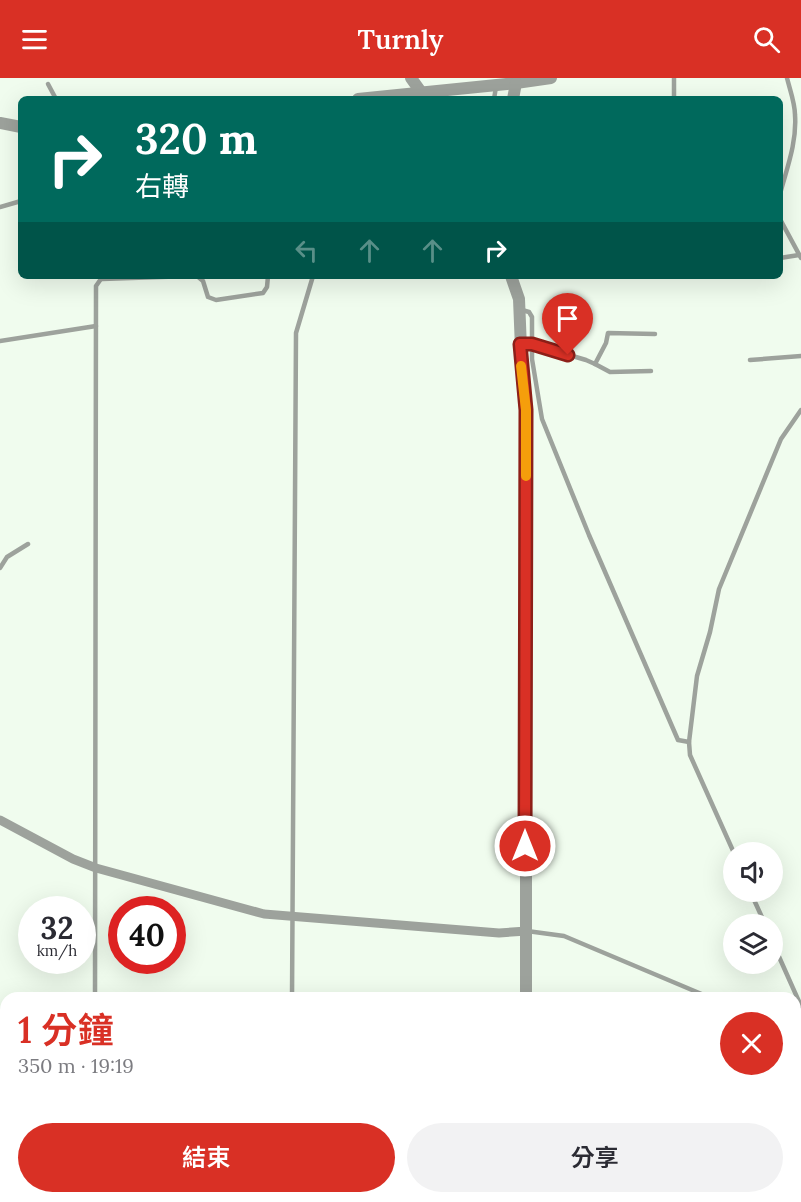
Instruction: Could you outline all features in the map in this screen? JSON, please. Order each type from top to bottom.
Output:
[{"type":"street","points":[[411,78],[421,92]]},
{"type":"street","points":[[385,96],[551,78]]},
{"type":"street","points":[[514,96],[516,83]]},
{"type":"street","points":[[0,123],[18,126]]},
{"type":"street","points":[[512,279],[518,293],[526,344],[526,992]]},
{"type":"street","points":[[0,820],[73,859],[96,868],[264,914],[499,933],[526,931]]},
{"type":"lane","points":[[674,78],[674,96]]},
{"type":"lane","points":[[783,184],[792,152],[795,123],[795,112],[787,78]]},
{"type":"lane","points":[[48,84],[55,96]]},
{"type":"lane","points":[[494,96],[496,85]]},
{"type":"lane","points":[[0,207],[18,202]]},
{"type":"lane","points":[[783,225],[800,257],[783,258]]},
{"type":"lane","points":[[95,992],[96,286],[101,279]]},
{"type":"lane","points":[[201,279],[208,297],[216,300],[263,293],[267,288],[268,279]]},
{"type":"lane","points":[[292,992],[296,333],[312,279]]},
{"type":"lane","points":[[0,341],[96,326]]},
{"type":"lane","points":[[595,364],[606,343],[608,333],[655,334]]},
{"type":"lane","points":[[651,371],[610,372],[586,360],[526,344],[542,419],[589,535],[678,740],[689,742]]},
{"type":"lane","points":[[750,360],[801,356]]},
{"type":"lane","points":[[729,842],[690,756],[689,742],[697,676],[710,632],[719,589],[780,439],[801,410]]},
{"type":"lane","points":[[0,568],[7,557],[28,544]]},
{"type":"lane","points":[[526,931],[564,936],[697,992]]},
{"type":"lane","points":[[783,966],[795,992]]},
{"type":"slow traffic","points":[[521,366],[526,410],[526,476]]},
{"type":"route","points":[[525,846],[526,410],[520,344],[532,344],[568,355]]}]
